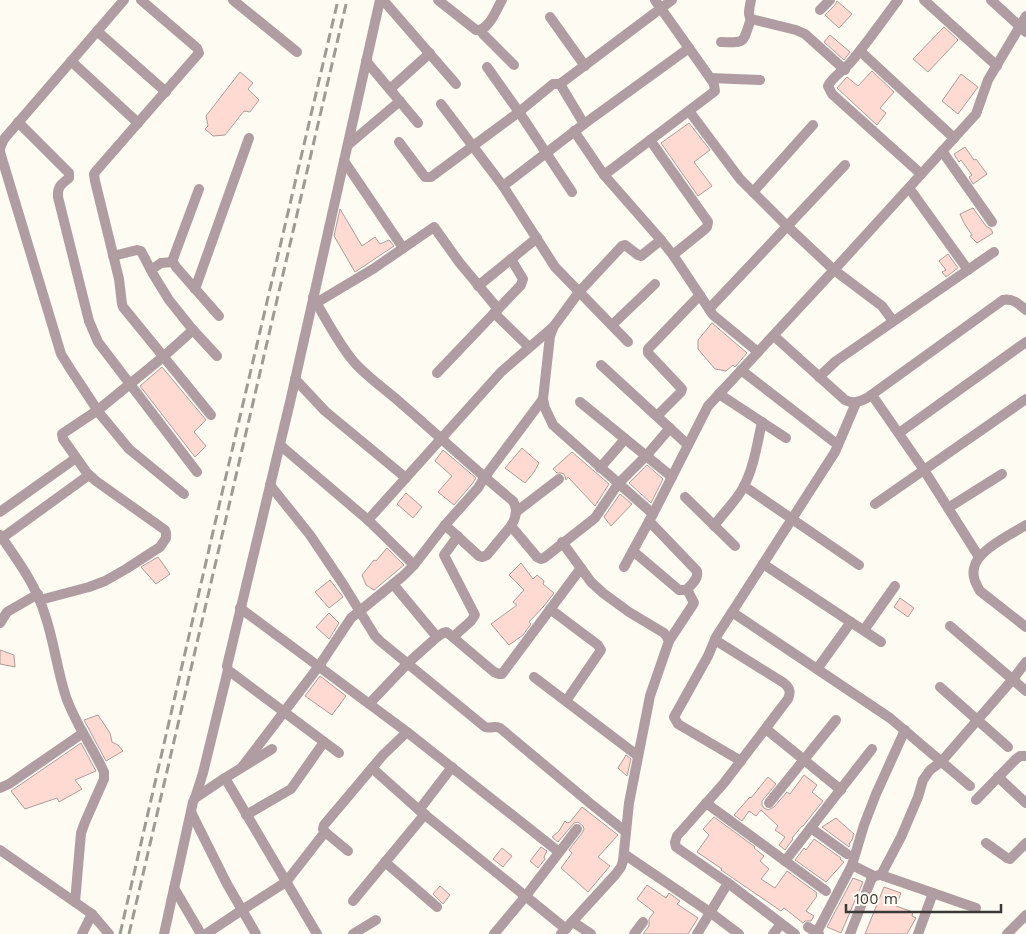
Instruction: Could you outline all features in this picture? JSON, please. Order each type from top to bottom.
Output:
[{"type":"street","points":[[124,0],[4,139],[0,152],[58,346],[68,367],[98,410],[129,449],[184,494]]},
{"type":"street","points":[[141,0],[199,51],[197,56],[96,171],[94,174],[95,181],[119,279],[123,307],[211,415]]},
{"type":"street","points":[[233,0],[297,52]]},
{"type":"street","points":[[382,0],[456,84]]},
{"type":"street","points":[[164,934],[193,802],[203,773],[228,670],[228,660],[240,608],[315,300],[366,62],[382,0]]},
{"type":"street","points":[[438,0],[476,30],[481,30],[488,24],[502,0]]},
{"type":"street","points":[[398,142],[425,177],[428,178],[519,112],[553,84],[560,84],[585,66],[658,4],[672,0]]},
{"type":"street","points":[[721,42],[741,42],[744,39],[751,19],[749,14],[751,0]]},
{"type":"street","points":[[820,10],[830,0]]},
{"type":"street","points":[[898,0],[845,70],[829,82],[828,86],[832,94],[921,174]]},
{"type":"street","points":[[924,0],[997,66]]},
{"type":"street","points":[[991,0],[1023,29]]},
{"type":"street","points":[[604,175],[715,91],[710,78],[658,4]]},
{"type":"street","points":[[624,567],[708,406],[976,114],[988,80],[1023,29],[1026,16]]},
{"type":"street","points":[[550,17],[585,66]]},
{"type":"street","points":[[751,19],[805,34],[845,70]]},
{"type":"street","points":[[481,30],[514,65]]},
{"type":"street","points":[[97,31],[166,92]]},
{"type":"street","points":[[503,186],[574,131],[689,48]]},
{"type":"street","points":[[860,51],[954,138]]},
{"type":"street","points":[[390,89],[430,53]]},
{"type":"street","points":[[72,61],[138,123]]},
{"type":"street","points":[[366,62],[418,123]]},
{"type":"street","points":[[488,67],[572,192]]},
{"type":"street","points":[[710,78],[760,80]]},
{"type":"street","points":[[560,84],[584,124]]},
{"type":"street","points":[[348,145],[400,101]]},
{"type":"street","points":[[441,104],[503,186],[555,267],[628,342]]},
{"type":"street","points":[[689,111],[752,192],[834,270],[882,306],[893,321]]},
{"type":"street","points":[[18,122],[69,173],[69,178],[58,187],[58,197],[89,320],[98,342],[197,472]]},
{"type":"street","points":[[752,192],[813,125]]},
{"type":"street","points":[[574,131],[604,175],[661,240],[717,319],[758,352]]},
{"type":"street","points":[[195,289],[249,138]]},
{"type":"street","points":[[650,140],[708,222],[705,229],[673,256]]},
{"type":"street","points":[[942,151],[992,222]]},
{"type":"street","points":[[344,161],[403,248]]},
{"type":"street","points":[[709,309],[845,164]]},
{"type":"street","points":[[909,188],[968,270]]},
{"type":"street","points":[[199,189],[173,262],[220,316]]},
{"type":"street","points":[[315,300],[374,269],[434,227],[496,311],[529,347]]},
{"type":"street","points":[[478,286],[537,238]]},
{"type":"street","points":[[368,520],[501,372],[553,327],[580,292],[622,246],[625,245],[641,256],[661,240]]},
{"type":"street","points":[[113,256],[137,250],[141,252],[170,300],[193,330],[217,356]]},
{"type":"street","points":[[819,377],[836,361],[994,252]]},
{"type":"street","points":[[437,373],[522,282],[523,279],[511,259]]},
{"type":"street","points":[[151,270],[162,263],[173,262]]},
{"type":"street","points":[[612,325],[655,284]]},
{"type":"street","points":[[657,416],[682,389],[647,351],[700,295]]},
{"type":"street","points":[[315,300],[333,332],[353,361],[484,478],[513,501],[516,506],[514,521],[511,526],[487,555],[482,557],[445,525]]},
{"type":"street","points":[[774,336],[845,400],[850,403],[856,403],[872,395],[1003,300],[1014,300],[1026,310]]},
{"type":"street","points":[[553,327],[550,336],[543,399],[544,408],[553,425],[618,484],[651,518],[697,571],[697,578],[686,590],[679,590],[633,551]]},
{"type":"street","points":[[0,623],[8,612],[39,597],[89,587],[105,581],[160,547],[166,538],[165,530],[89,475],[63,439],[62,434],[98,410],[193,330]]},
{"type":"street","points":[[899,433],[1026,342]]},
{"type":"street","points":[[601,365],[688,444]]},
{"type":"street","points":[[741,370],[838,445]]},
{"type":"street","points":[[295,379],[325,411],[406,478]]},
{"type":"street","points":[[719,394],[786,438]]},
{"type":"street","points":[[872,395],[924,470],[979,557]]},
{"type":"street","points":[[875,504],[1026,398]]},
{"type":"street","points":[[242,767],[319,666],[351,618],[393,584],[414,564],[478,488],[543,399]]},
{"type":"street","points":[[580,402],[672,477]]},
{"type":"street","points":[[740,761],[678,724],[674,717],[708,656],[714,640],[835,452],[856,403]]},
{"type":"street","points":[[714,526],[744,486],[753,463],[762,422]]},
{"type":"street","points":[[511,526],[538,558],[544,558],[595,518],[618,484],[670,428]]},
{"type":"street","points":[[600,468],[625,439]]},
{"type":"street","points":[[280,445],[368,520],[414,564]]},
{"type":"street","points":[[0,512],[76,458]]},
{"type":"street","points":[[948,508],[1002,474]]},
{"type":"street","points":[[75,902],[82,833],[104,779],[104,772],[73,716],[65,695],[46,616],[39,597],[23,567],[1,537],[89,475]]},
{"type":"street","points":[[516,512],[559,479]]},
{"type":"street","points":[[270,486],[310,535],[344,584],[375,636],[486,727],[496,726],[500,728],[626,832]]},
{"type":"street","points":[[744,486],[859,565]]},
{"type":"street","points":[[685,497],[735,546]]},
{"type":"street","points":[[1026,525],[989,548],[979,557],[975,563],[973,575],[980,591],[1026,628]]},
{"type":"street","points":[[453,638],[475,615],[444,555],[458,536]]},
{"type":"street","points":[[562,542],[591,582],[629,612],[664,633],[668,641]]},
{"type":"street","points":[[763,564],[881,642]]},
{"type":"street","points":[[369,704],[408,663],[443,632],[446,632],[494,672],[502,674],[581,568]]},
{"type":"street","points":[[393,584],[436,637]]},
{"type":"street","points":[[864,630],[895,586]]},
{"type":"street","points":[[567,928],[621,867],[629,803],[650,696],[668,641],[694,603],[686,590]]},
{"type":"street","points":[[240,608],[407,732],[559,852]]},
{"type":"street","points":[[550,609],[598,645],[601,650],[566,701]]},
{"type":"street","points":[[732,612],[890,718],[970,786]]},
{"type":"street","points":[[817,669],[851,622]]},
{"type":"street","points":[[950,626],[1026,691]]},
{"type":"street","points":[[714,640],[784,683],[790,693],[788,699],[724,783],[677,836],[676,847],[795,934]]},
{"type":"street","points":[[850,934],[871,880],[878,876],[901,836],[918,797],[923,780],[930,770],[942,762],[1026,662]]},
{"type":"street","points":[[228,670],[339,753]]},
{"type":"street","points":[[534,677],[638,756]]},
{"type":"street","points":[[940,687],[1008,747]]},
{"type":"street","points":[[768,803],[836,720]]},
{"type":"street","points":[[766,729],[841,790]]},
{"type":"street","points":[[815,931],[852,865],[876,794],[905,730]]},
{"type":"street","points":[[206,934],[286,882],[325,832],[326,821],[383,755],[407,732]]},
{"type":"street","points":[[0,788],[9,784],[83,733]]},
{"type":"street","points":[[246,815],[290,789],[324,742]]},
{"type":"street","points":[[195,798],[272,749]]},
{"type":"street","points":[[785,861],[872,749]]},
{"type":"street","points":[[976,800],[1016,759],[1020,756],[1026,756]]},
{"type":"street","points":[[372,768],[525,897],[567,928],[591,934]]},
{"type":"street","points":[[353,901],[385,862],[452,768]]},
{"type":"street","points":[[998,777],[1026,803]]},
{"type":"street","points":[[225,778],[317,934]]},
{"type":"street","points":[[706,803],[826,891]]},
{"type":"street","points":[[191,812],[227,884],[256,934]]},
{"type":"street","points":[[811,828],[847,854]]},
{"type":"street","points":[[494,934],[577,829]]},
{"type":"street","points":[[325,832],[348,850]]},
{"type":"street","points":[[986,843],[1010,859],[1026,843]]},
{"type":"street","points":[[0,850],[92,914],[109,934]]},
{"type":"street","points":[[624,854],[739,934]]},
{"type":"street","points":[[385,862],[437,907]]},
{"type":"street","points":[[852,865],[878,876],[976,908]]},
{"type":"street","points":[[697,934],[728,884]]},
{"type":"street","points":[[174,888],[201,934]]},
{"type":"street","points":[[918,934],[933,893]]},
{"type":"street","points":[[82,934],[92,914]]},
{"type":"street","points":[[1007,934],[1026,915]]},
{"type":"street","points":[[353,934],[376,920]]},
{"type":"street","points":[[634,934],[643,922]]},
{"type":"street","points":[[773,934],[781,924]]},
{"type":"building","points":[[837,1],[852,14],[839,28],[825,15]]},
{"type":"building","points":[[944,27],[958,40],[928,72],[913,59]]},
{"type":"building","points":[[830,35],[850,52],[844,60],[824,42]]},
{"type":"building","points":[[872,71],[894,92],[880,108],[886,113],[877,125],[837,88],[847,77],[858,86]]},
{"type":"building","points":[[240,72],[253,83],[248,89],[259,100],[250,112],[244,111],[225,135],[213,136],[205,129],[208,126],[206,116]]},
{"type":"building","points":[[961,74],[978,87],[958,114],[942,101]]},
{"type":"building","points":[[689,123],[710,150],[694,162],[712,186],[698,196],[661,143]]},
{"type":"building","points":[[965,147],[987,174],[973,184],[969,177],[972,175],[954,154]]},
{"type":"building","points":[[973,208],[993,233],[977,243],[970,236],[972,235],[960,214]]},
{"type":"building","points":[[340,209],[362,246],[375,237],[380,244],[389,240],[394,246],[355,272],[334,236]]},
{"type":"building","points":[[948,254],[958,268],[946,277],[942,272],[946,270],[939,261]]},
{"type":"building","points":[[712,323],[747,353],[735,367],[733,365],[726,371],[715,369],[698,349],[698,340]]},
{"type":"building","points":[[162,367],[206,420],[194,432],[206,446],[195,457],[140,386]]},
{"type":"building","points":[[522,448],[539,463],[525,483],[505,468]]},
{"type":"building","points":[[443,450],[476,478],[454,505],[438,492],[452,476],[435,461]]},
{"type":"building","points":[[572,452],[609,484],[595,506],[568,477],[566,480],[564,474],[557,473],[553,469]]},
{"type":"building","points":[[647,465],[663,479],[651,503],[629,483]]},
{"type":"building","points":[[406,493],[422,507],[413,518],[397,504]]},
{"type":"building","points":[[620,494],[632,504],[611,526],[604,517]]},
{"type":"building","points":[[387,548],[404,565],[374,590],[366,585],[362,575]]},
{"type":"building","points":[[158,557],[170,574],[156,584],[141,567]]},
{"type":"building","points":[[521,563],[533,579],[537,575],[544,581],[543,584],[554,593],[529,622],[531,624],[523,635],[509,645],[491,624],[517,605],[513,602],[524,590],[509,575]]},
{"type":"building","points":[[330,580],[343,597],[329,608],[315,592]]},
{"type":"building","points":[[900,598],[914,608],[908,617],[894,607]]},
{"type":"building","points":[[329,613],[339,623],[329,639],[316,627]]},
{"type":"building","points":[[0,650],[14,655],[15,667],[0,664]]},
{"type":"building","points":[[320,676],[346,696],[332,715],[305,696]]},
{"type":"building","points":[[98,715],[110,733],[112,742],[123,751],[106,761],[84,720]]},
{"type":"building","points":[[81,743],[96,771],[75,780],[82,789],[59,802],[57,798],[25,809],[11,791]]},
{"type":"building","points":[[626,755],[631,759],[627,776],[618,768]]},
{"type":"building","points":[[804,775],[817,785],[812,792],[823,801],[792,838],[785,850],[779,845],[785,837],[775,830],[778,826],[761,810],[756,816],[749,811],[742,821],[734,815],[768,777],[776,784],[762,801],[764,808],[768,810],[774,807],[787,792],[790,794]]},
{"type":"building","points":[[582,807],[618,835],[598,857],[610,866],[588,892],[561,868],[572,853],[569,850],[582,833],[583,826],[578,822],[574,823],[558,842],[552,837],[559,831],[565,821],[567,823],[570,822]]},
{"type":"building","points":[[714,817],[755,847],[764,856],[760,861],[769,869],[761,879],[775,888],[787,871],[817,893],[817,896],[806,911],[814,916],[811,921],[803,923],[784,908],[781,911],[697,852],[709,835],[703,829]]},
{"type":"building","points":[[836,818],[854,834],[849,847],[822,827]]},
{"type":"building","points":[[814,839],[844,862],[826,882],[795,860]]},
{"type":"building","points":[[541,847],[547,851],[545,859],[538,868],[530,861]]},
{"type":"building","points":[[502,848],[512,856],[503,867],[493,859]]},
{"type":"building","points":[[853,878],[863,882],[841,933],[827,927]]},
{"type":"building","points":[[647,885],[666,898],[669,893],[680,901],[677,904],[698,918],[688,934],[643,934],[649,926],[649,919],[654,912],[637,899]]},
{"type":"building","points":[[440,886],[450,895],[443,904],[433,894]]},
{"type":"building","points":[[884,887],[901,893],[896,906],[913,912],[912,916],[916,918],[907,934],[865,934]]},
{"type":"railway","points":[[120,934],[338,0]]},
{"type":"railway","points":[[129,934],[347,0]]}]
